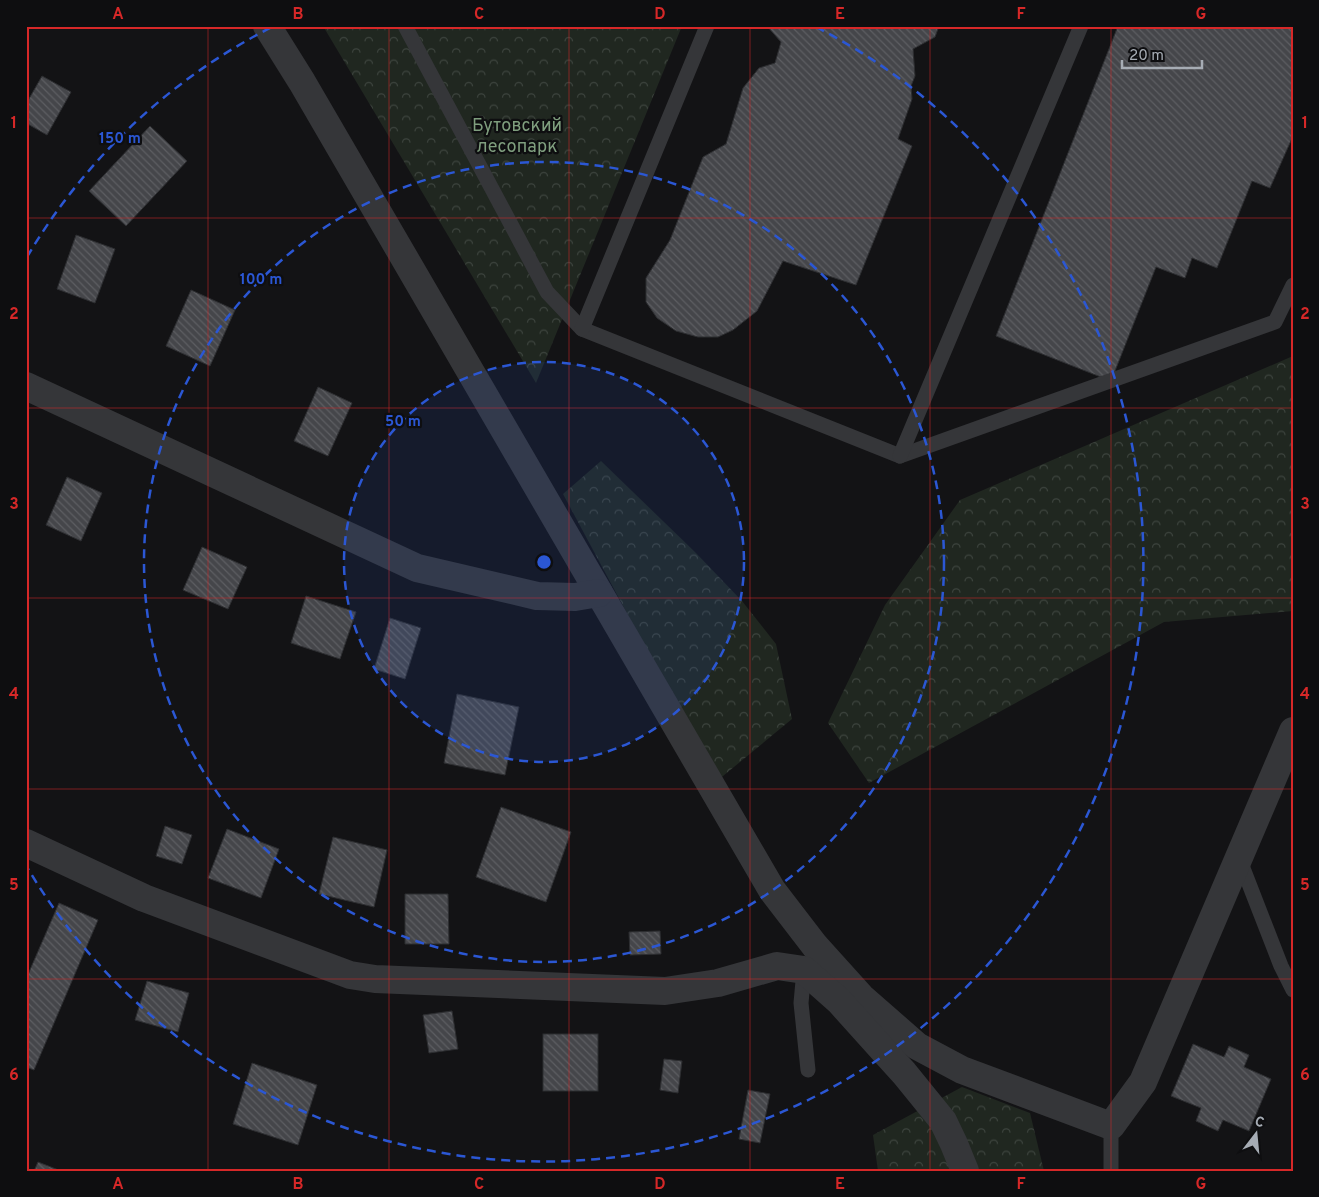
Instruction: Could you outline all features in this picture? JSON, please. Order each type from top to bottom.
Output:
[{"type":"street","points":[[267,26],[302,82],[772,890],[815,946],[860,997],[917,1046],[962,1070],[1111,1126],[1143,1082],[1293,731]]},
{"type":"street","points":[[26,386],[417,568],[537,596],[575,597],[599,592]]},
{"type":"street","points":[[26,843],[144,898],[350,975],[375,979],[665,991],[718,983],[777,966],[804,970],[839,1001],[904,1073],[943,1121],[965,1171]]},
{"type":"lane","points":[[405,26],[547,292],[582,329],[900,456],[1275,322],[1293,285]]},
{"type":"lane","points":[[582,329],[707,26]]},
{"type":"lane","points":[[900,456],[1081,26]]},
{"type":"lane","points":[[1239,858],[1278,959],[1293,990]]},
{"type":"lane","points":[[804,970],[801,1003],[808,1070]]},
{"type":"lane","points":[[1111,1126],[1111,1171]]},
{"type":"green space","name":"Бутовский лесопарк","points":[[323,26],[682,26],[536,383]]},
{"type":"green space","points":[[1293,356],[1293,611],[1164,622],[869,783],[828,723],[885,605],[960,500]]},
{"type":"green space","points":[[601,461],[695,552],[742,601],[776,644],[792,719],[717,781],[563,494]]},
{"type":"green space","points":[[962,1087],[1030,1113],[1044,1171],[878,1171],[873,1135]]},
{"type":"building","points":[[767,26],[939,26],[935,37],[913,49],[915,76],[911,86],[912,99],[898,139],[912,146],[856,285],[783,261],[757,311],[733,330],[718,337],[698,337],[676,331],[657,318],[646,302],[646,278],[670,240],[703,157],[726,144],[743,88],[759,68],[775,63],[781,42]]},
{"type":"building","points":[[1118,26],[1293,26],[1293,136],[1270,188],[1252,181],[1217,268],[1192,258],[1185,278],[1156,267],[1111,381],[996,336]]},
{"type":"building","points":[[42,76],[71,92],[47,135],[26,123],[26,104]]},
{"type":"building","points":[[150,126],[187,161],[126,226],[89,191]]},
{"type":"building","points":[[76,235],[115,249],[95,303],[57,289]]},
{"type":"building","points":[[191,290],[235,310],[210,366],[166,346]]},
{"type":"building","points":[[318,387],[352,403],[328,456],[294,441]]},
{"type":"building","points":[[67,477],[102,493],[81,541],[46,525]]},
{"type":"building","points":[[202,547],[247,567],[228,609],[183,590]]},
{"type":"building","points":[[306,596],[356,612],[340,659],[291,643]]},
{"type":"building","points":[[390,618],[421,628],[405,679],[374,669]]},
{"type":"building","points":[[457,694],[519,707],[505,775],[444,763]]},
{"type":"building","points":[[501,807],[571,832],[546,902],[476,877]]},
{"type":"building","points":[[165,826],[192,835],[182,864],[156,856]]},
{"type":"building","points":[[227,829],[279,849],[261,898],[208,878]]},
{"type":"building","points":[[333,837],[387,850],[374,907],[319,894]]},
{"type":"building","points":[[405,894],[448,894],[449,944],[405,944]]},
{"type":"building","points":[[59,903],[98,920],[34,1070],[26,1067],[26,979]]},
{"type":"building","points":[[660,931],[661,954],[630,955],[629,932]]},
{"type":"building","points":[[147,981],[189,993],[178,1032],[135,1020]]},
{"type":"building","points":[[452,1011],[458,1049],[429,1053],[423,1015]]},
{"type":"building","points":[[543,1034],[598,1034],[598,1091],[543,1091]]},
{"type":"building","points":[[1193,1044],[1224,1057],[1229,1046],[1249,1055],[1244,1067],[1271,1079],[1249,1131],[1223,1120],[1218,1131],[1196,1121],[1201,1108],[1171,1096]]},
{"type":"building","points":[[664,1059],[682,1061],[678,1093],[660,1090]]},
{"type":"building","points":[[252,1063],[317,1085],[298,1145],[233,1124]]},
{"type":"building","points":[[748,1090],[770,1094],[760,1143],[739,1139]]},
{"type":"building","points":[[38,1162],[61,1171],[34,1171]]}]
